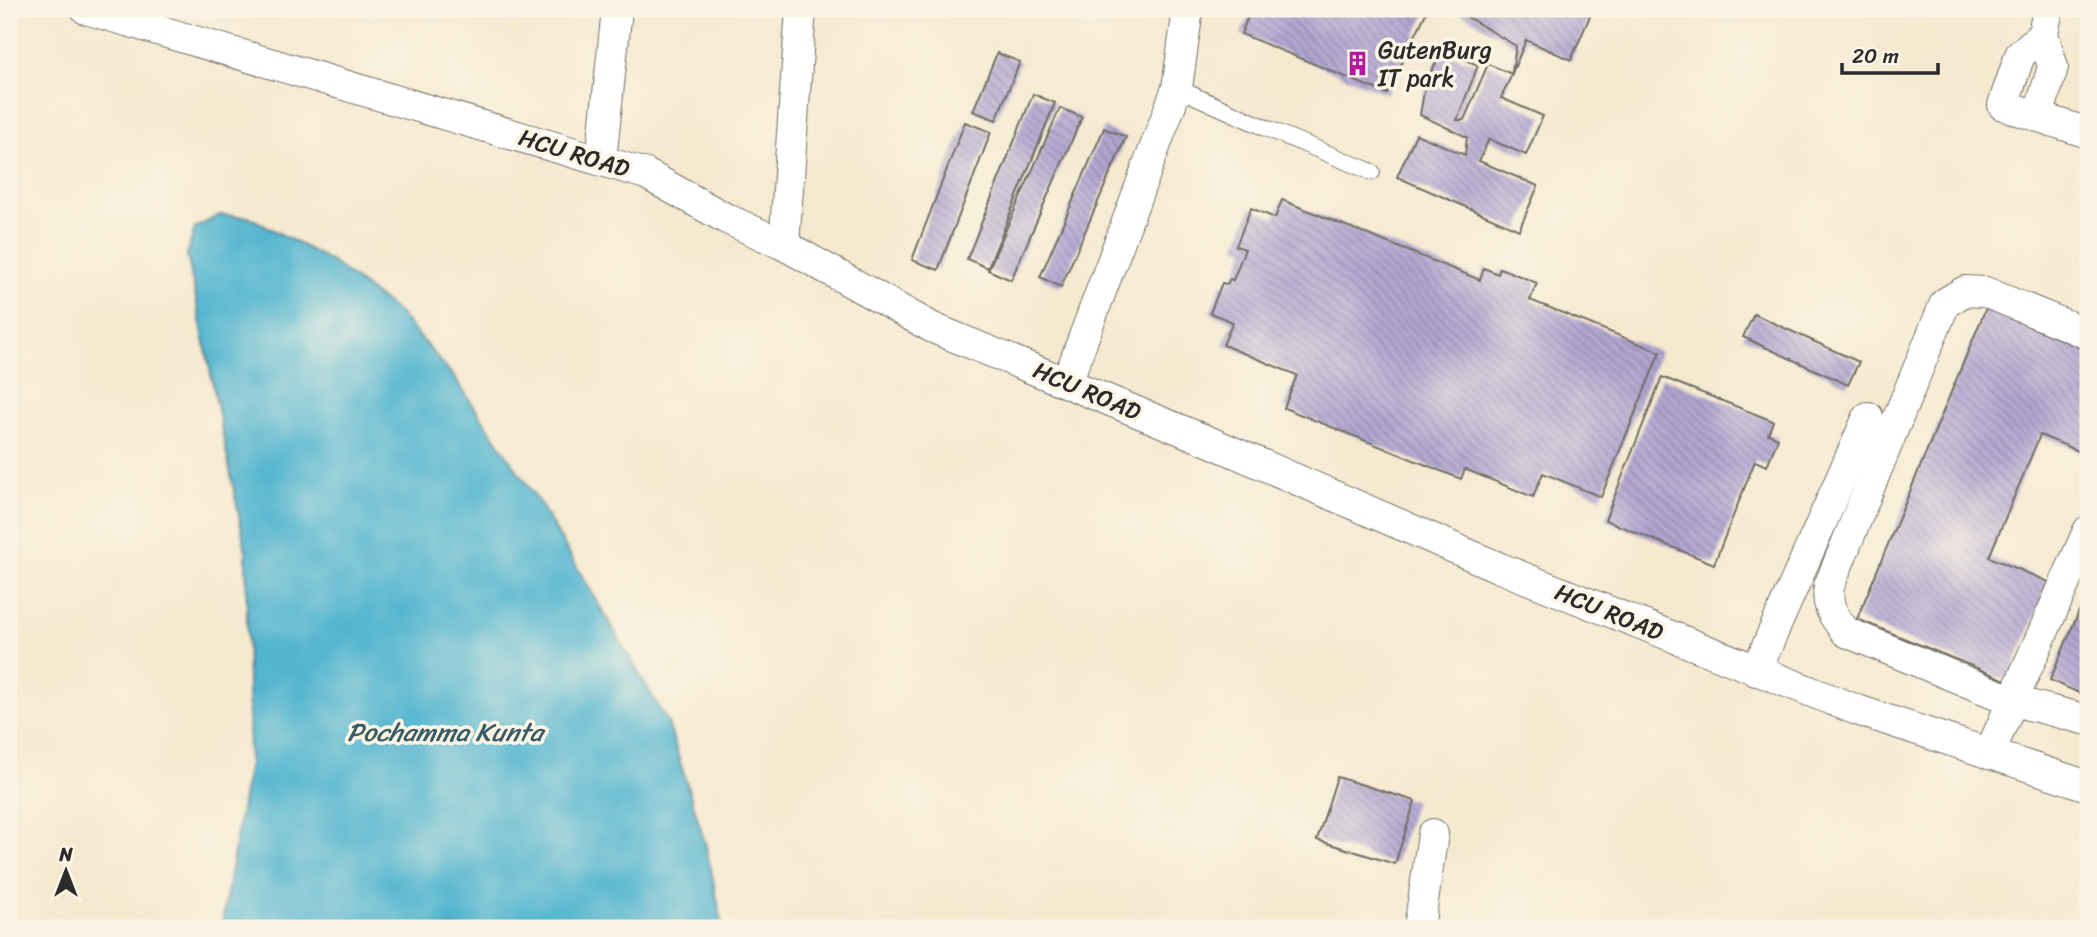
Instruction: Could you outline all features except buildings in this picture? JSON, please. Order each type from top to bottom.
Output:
[{"type":"street","name":"HCU ROAD","points":[[86,9],[646,174],[725,218],[784,245],[933,328],[1068,382],[1500,568],[1756,671],[1857,710],[2088,786]]},
{"type":"street","points":[[601,160],[617,9]]},
{"type":"street","points":[[784,245],[801,9]]},
{"type":"street","points":[[1068,382],[1177,88],[1188,9]]},
{"type":"street","points":[[2046,21],[2020,55],[2003,105],[2088,133]]},
{"type":"street","points":[[2038,116],[2053,67],[2046,21]]},
{"type":"street","points":[[2088,334],[1985,292],[1965,291],[1945,303],[1829,586],[1827,601],[1834,618],[1846,632],[2013,701],[2088,720]]},
{"type":"street","points":[[1756,671],[1868,416]]},
{"type":"street","points":[[1989,754],[2088,531]]},
{"type":"street","points":[[1419,928],[1433,834]]},
{"type":"lane","points":[[1177,88],[1372,172]]},
{"type":"water","name":"Pochamma Kunta","points":[[220,215],[249,217],[329,260],[399,313],[454,377],[539,502],[668,723],[706,846],[723,928],[221,928],[249,762],[246,551],[187,254],[195,228]]},
{"type":"place","name":"GutenBurg IT park","points":[[1358,64]]}]
